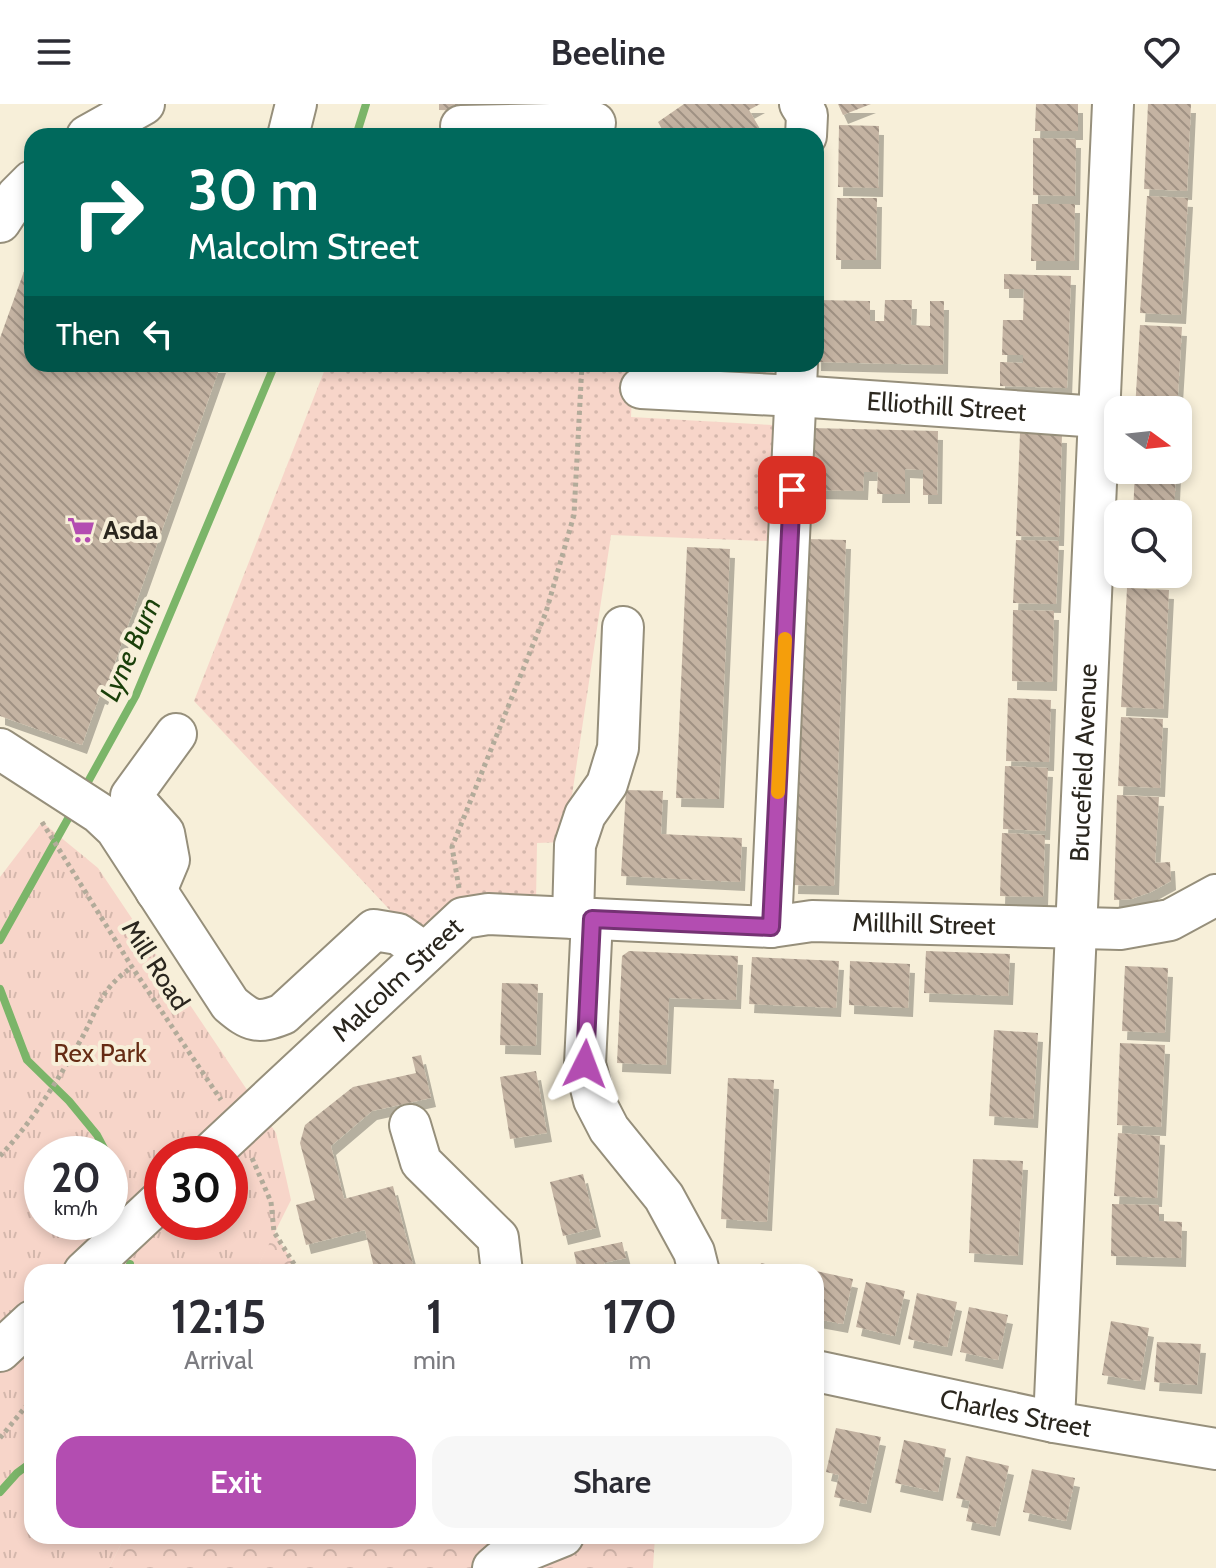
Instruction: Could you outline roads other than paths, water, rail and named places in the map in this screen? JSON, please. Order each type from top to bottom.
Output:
[{"type":"street","points":[[290,128],[296,104]]},
{"type":"street","points":[[800,104],[807,115],[806,128]]},
{"type":"street","name":"Brucefield Avenue","points":[[1054,1422],[1113,104]]},
{"type":"street","points":[[109,128],[140,117]]},
{"type":"street","points":[[461,126],[595,121]]},
{"type":"street","points":[[0,222],[24,189]]},
{"type":"street","points":[[771,927],[796,380]]},
{"type":"street","name":"Elliothill Street","points":[[641,388],[796,380],[1099,417]]},
{"type":"street","points":[[623,627],[618,748],[607,784],[585,815],[575,845],[582,918],[585,1064],[594,1100],[609,1129],[664,1197],[694,1252],[697,1264]]},
{"type":"street","points":[[156,891],[169,860],[164,833],[131,796],[176,734]]},
{"type":"street","points":[[0,749],[53,806],[99,813],[116,829],[230,1004],[246,1018],[264,1021],[283,1014],[374,930],[398,934],[425,953]]},
{"type":"street","name":"Millhill Street","points":[[771,927],[812,921],[1120,929],[1170,920],[1216,895]]},
{"type":"street","name":"Malcolm Street","points":[[229,1136],[463,918],[488,914],[771,927]]},
{"type":"street","points":[[410,1125],[421,1162],[498,1238],[501,1264]]},
{"type":"street","points":[[93,1264],[144,1216]]},
{"type":"street","points":[[0,1351],[24,1328]]},
{"type":"street","name":"Charles Street","points":[[824,1373],[1054,1422],[1216,1449]]},
{"type":"street","points":[[493,1568],[501,1561],[543,1544]]},
{"type":"waterway","name":"Lyne Burn","points":[[358,128],[366,104]]},
{"type":"waterway","name":"Lyne Burn","points":[[84,789],[136,695],[272,372]]},
{"type":"waterway","name":"Lyne Burn","points":[[0,940],[74,808]]},
{"type":"waterway","name":"Lyne Burn","points":[[0,989],[27,1060],[69,1101],[98,1136]]},
{"type":"waterway","name":"Lyne Burn","points":[[0,1492],[24,1468]]},
{"type":"place","name":"Asda","points":[[81,530]]},
{"type":"park label","name":"Rex Park","points":[[100,1053]]}]
